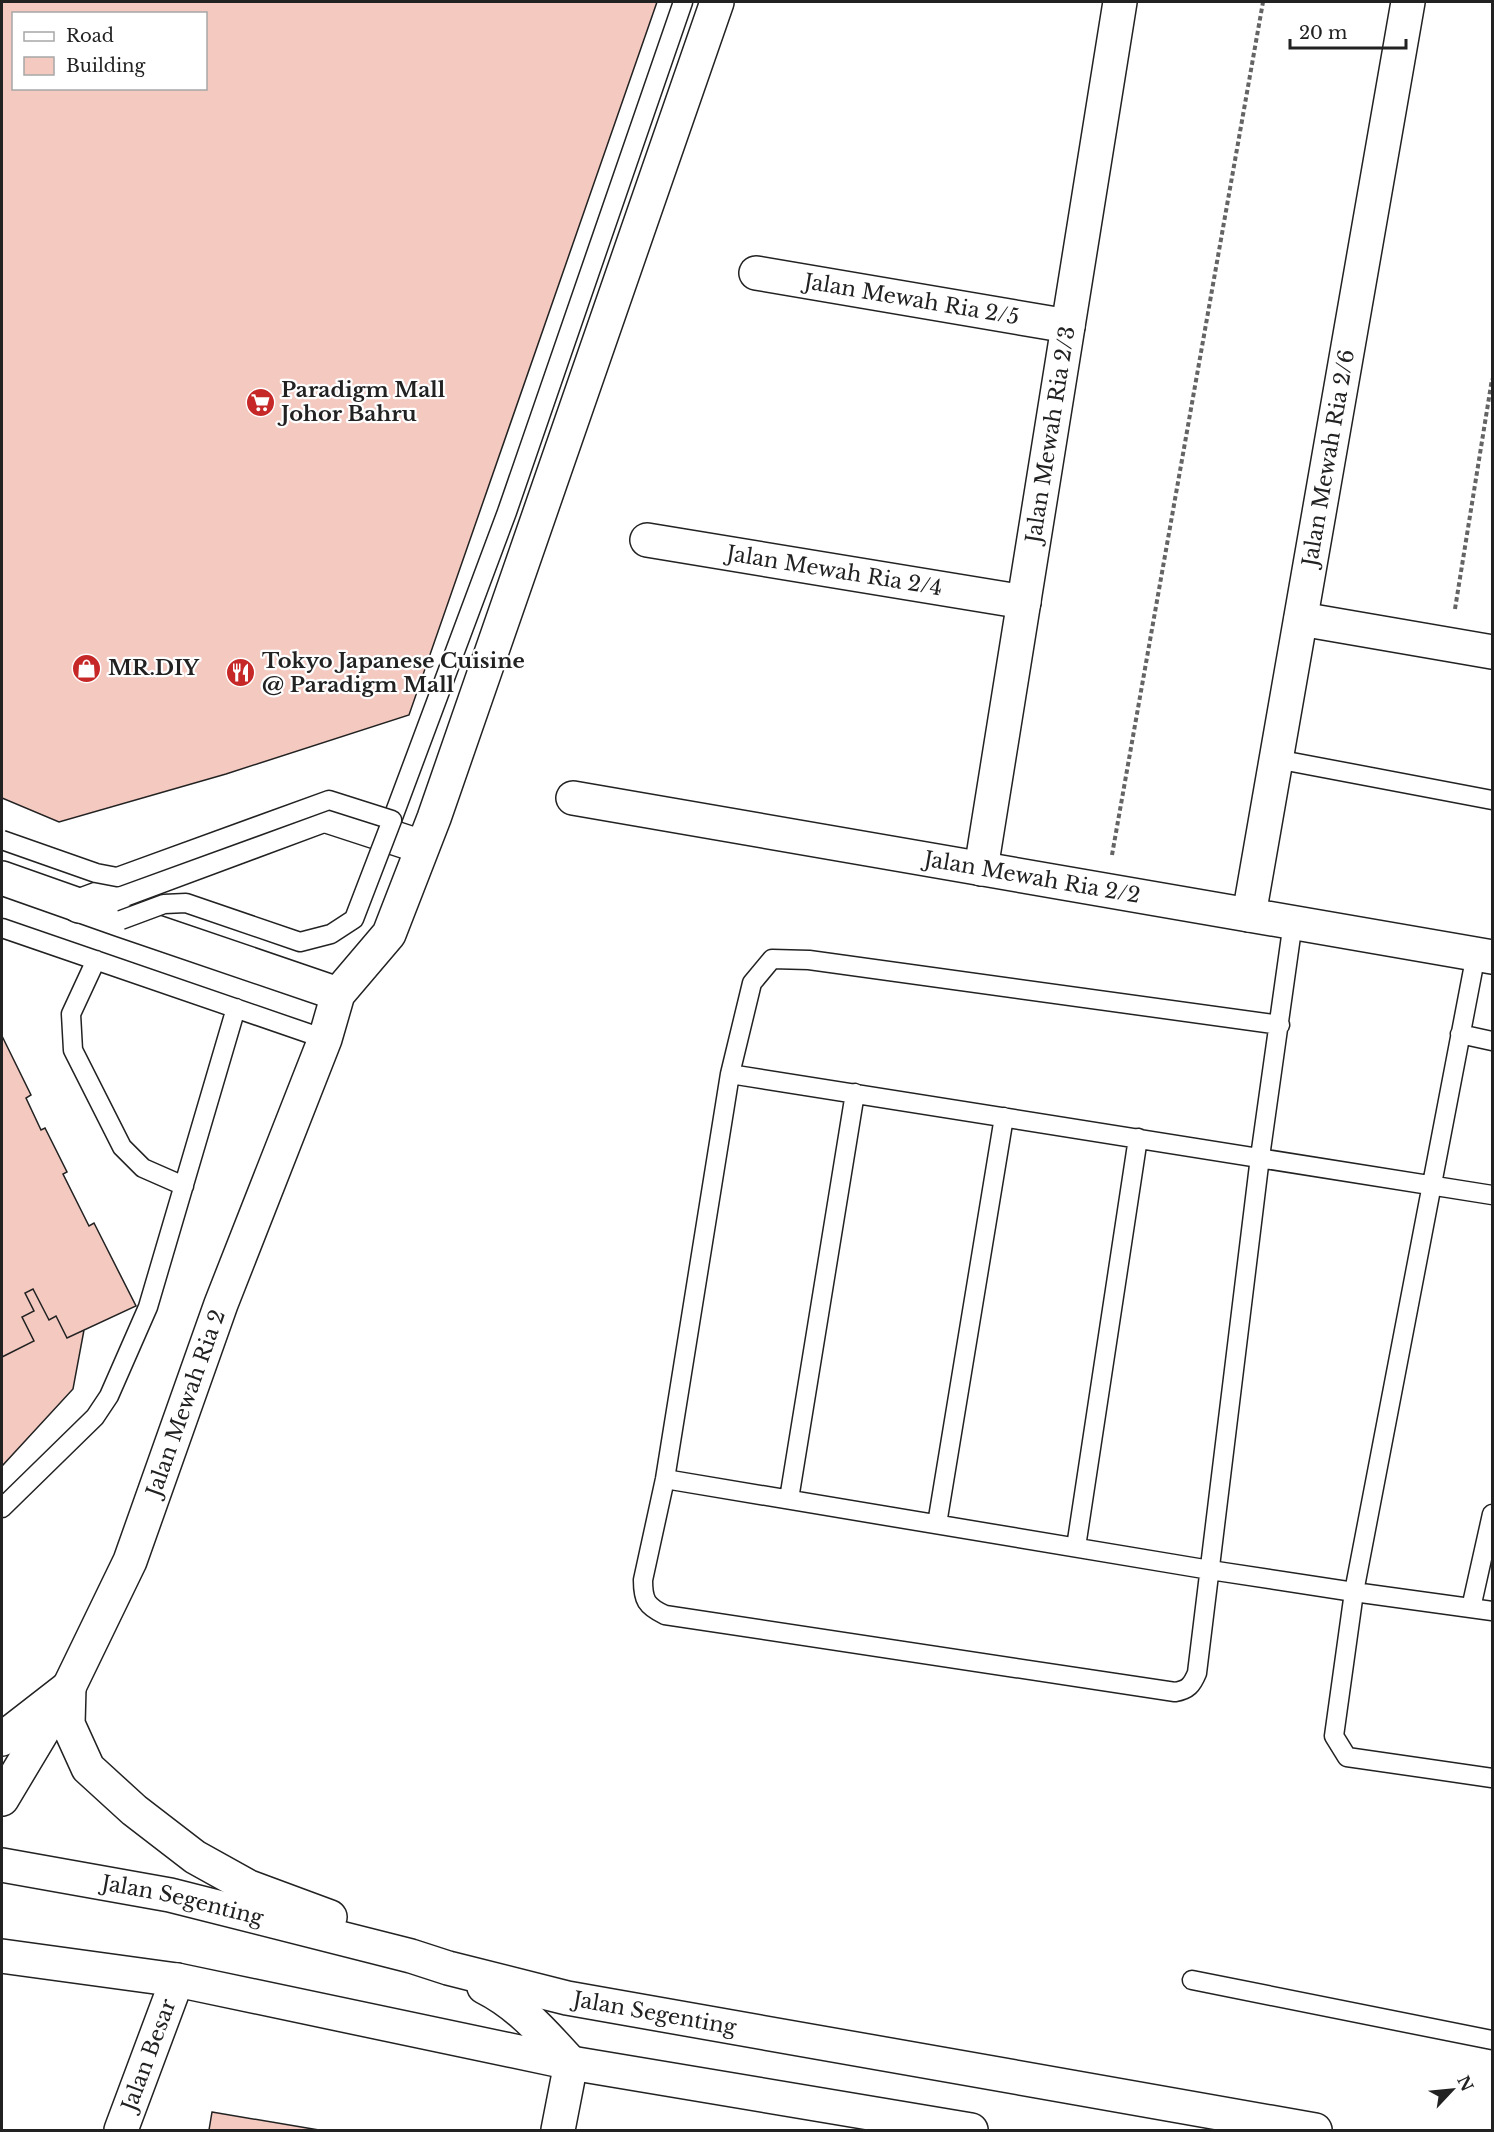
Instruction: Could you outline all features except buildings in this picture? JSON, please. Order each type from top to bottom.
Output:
[{"type":"street","points":[[2,878],[120,921],[338,994],[388,934],[434,818],[717,2]]},
{"type":"street","name":"Jalan Mewah Ria 2/3","points":[[981,868],[1120,2]]},
{"type":"street","name":"Jalan Mewah Ria 2/6","points":[[1250,915],[1408,2]]},
{"type":"street","name":"Jalan Mewah Ria 2/5","points":[[756,273],[1068,326]]},
{"type":"street","name":"Jalan Mewah Ria 2/4","points":[[647,540],[1024,602]]},
{"type":"street","points":[[1301,619],[1492,652]]},
{"type":"street","name":"Jalan Mewah Ria 2/2","points":[[573,798],[1484,955]]},
{"type":"street","points":[[79,906],[324,814],[422,848]]},
{"type":"street","name":"Jalan Mewah Ria 2","points":[[2,1799],[69,1687],[130,1561],[221,1304],[325,1039],[338,994]]},
{"type":"street","points":[[2,1739],[69,1687]]},
{"type":"street","points":[[69,1687],[68,1724],[88,1768],[134,1810],[195,1857],[249,1887],[392,1939],[411,1956]]},
{"type":"street","name":"Jalan Segenting","points":[[2,1865],[170,1895],[567,1998],[1315,2130]]},
{"type":"street","points":[[2,1945],[40,1961]]},
{"type":"street","points":[[2,1956],[177,1980],[571,2063],[971,2130]]},
{"type":"street","points":[[448,1968],[499,1994],[521,2010],[571,2063]]},
{"type":"street","name":"Jalan Besar","points":[[121,2130],[177,1980]]},
{"type":"street","points":[[558,2130],[571,2063]]},
{"type":"lane","points":[[120,921],[164,904],[186,903],[300,942],[331,934],[354,919],[507,512],[683,2]]},
{"type":"lane","points":[[1276,759],[1492,800]]},
{"type":"lane","points":[[2,840],[96,873],[117,878],[329,800],[392,820]]},
{"type":"lane","points":[[1280,1025],[809,960],[772,959],[752,983],[729,1074],[665,1479],[643,1580],[643,1595],[651,1609],[665,1615],[1175,1692],[1183,1691],[1192,1685],[1197,1673],[1260,1157],[1280,1025],[1293,922]]},
{"type":"lane","points":[[2,928],[325,1039]]},
{"type":"lane","points":[[1484,955],[1460,1034],[1354,1592],[1334,1736],[1347,1757],[1492,1778]]},
{"type":"lane","points":[[96,960],[71,1014],[73,1050],[122,1147],[143,1168],[184,1186]]},
{"type":"lane","points":[[2,1508],[95,1417],[109,1395],[148,1307],[236,1008]]},
{"type":"lane","points":[[1460,1034],[1492,1041]]},
{"type":"lane","points":[[729,1074],[1492,1195]]},
{"type":"lane","points":[[789,1499],[855,1093]]},
{"type":"lane","points":[[938,1524],[1004,1117]]},
{"type":"lane","points":[[1076,1547],[1138,1138]]},
{"type":"lane","points":[[665,1479],[1210,1570],[1492,1611]]},
{"type":"lane","points":[[1471,1608],[1492,1514]]},
{"type":"lane","points":[[1192,1980],[1492,2040]]},
{"type":"path","points":[[1106,890],[1263,2]]},
{"type":"path","points":[[1450,644],[1492,379]]},
{"type":"place","name":"Paradigm Mall Johor Bahru","points":[[260,402]]},
{"type":"place","name":"MR.DIY","points":[[87,668]]},
{"type":"place","name":"Tokyo Japanese Cuisine @ Paradigm Mall","points":[[241,673]]}]
